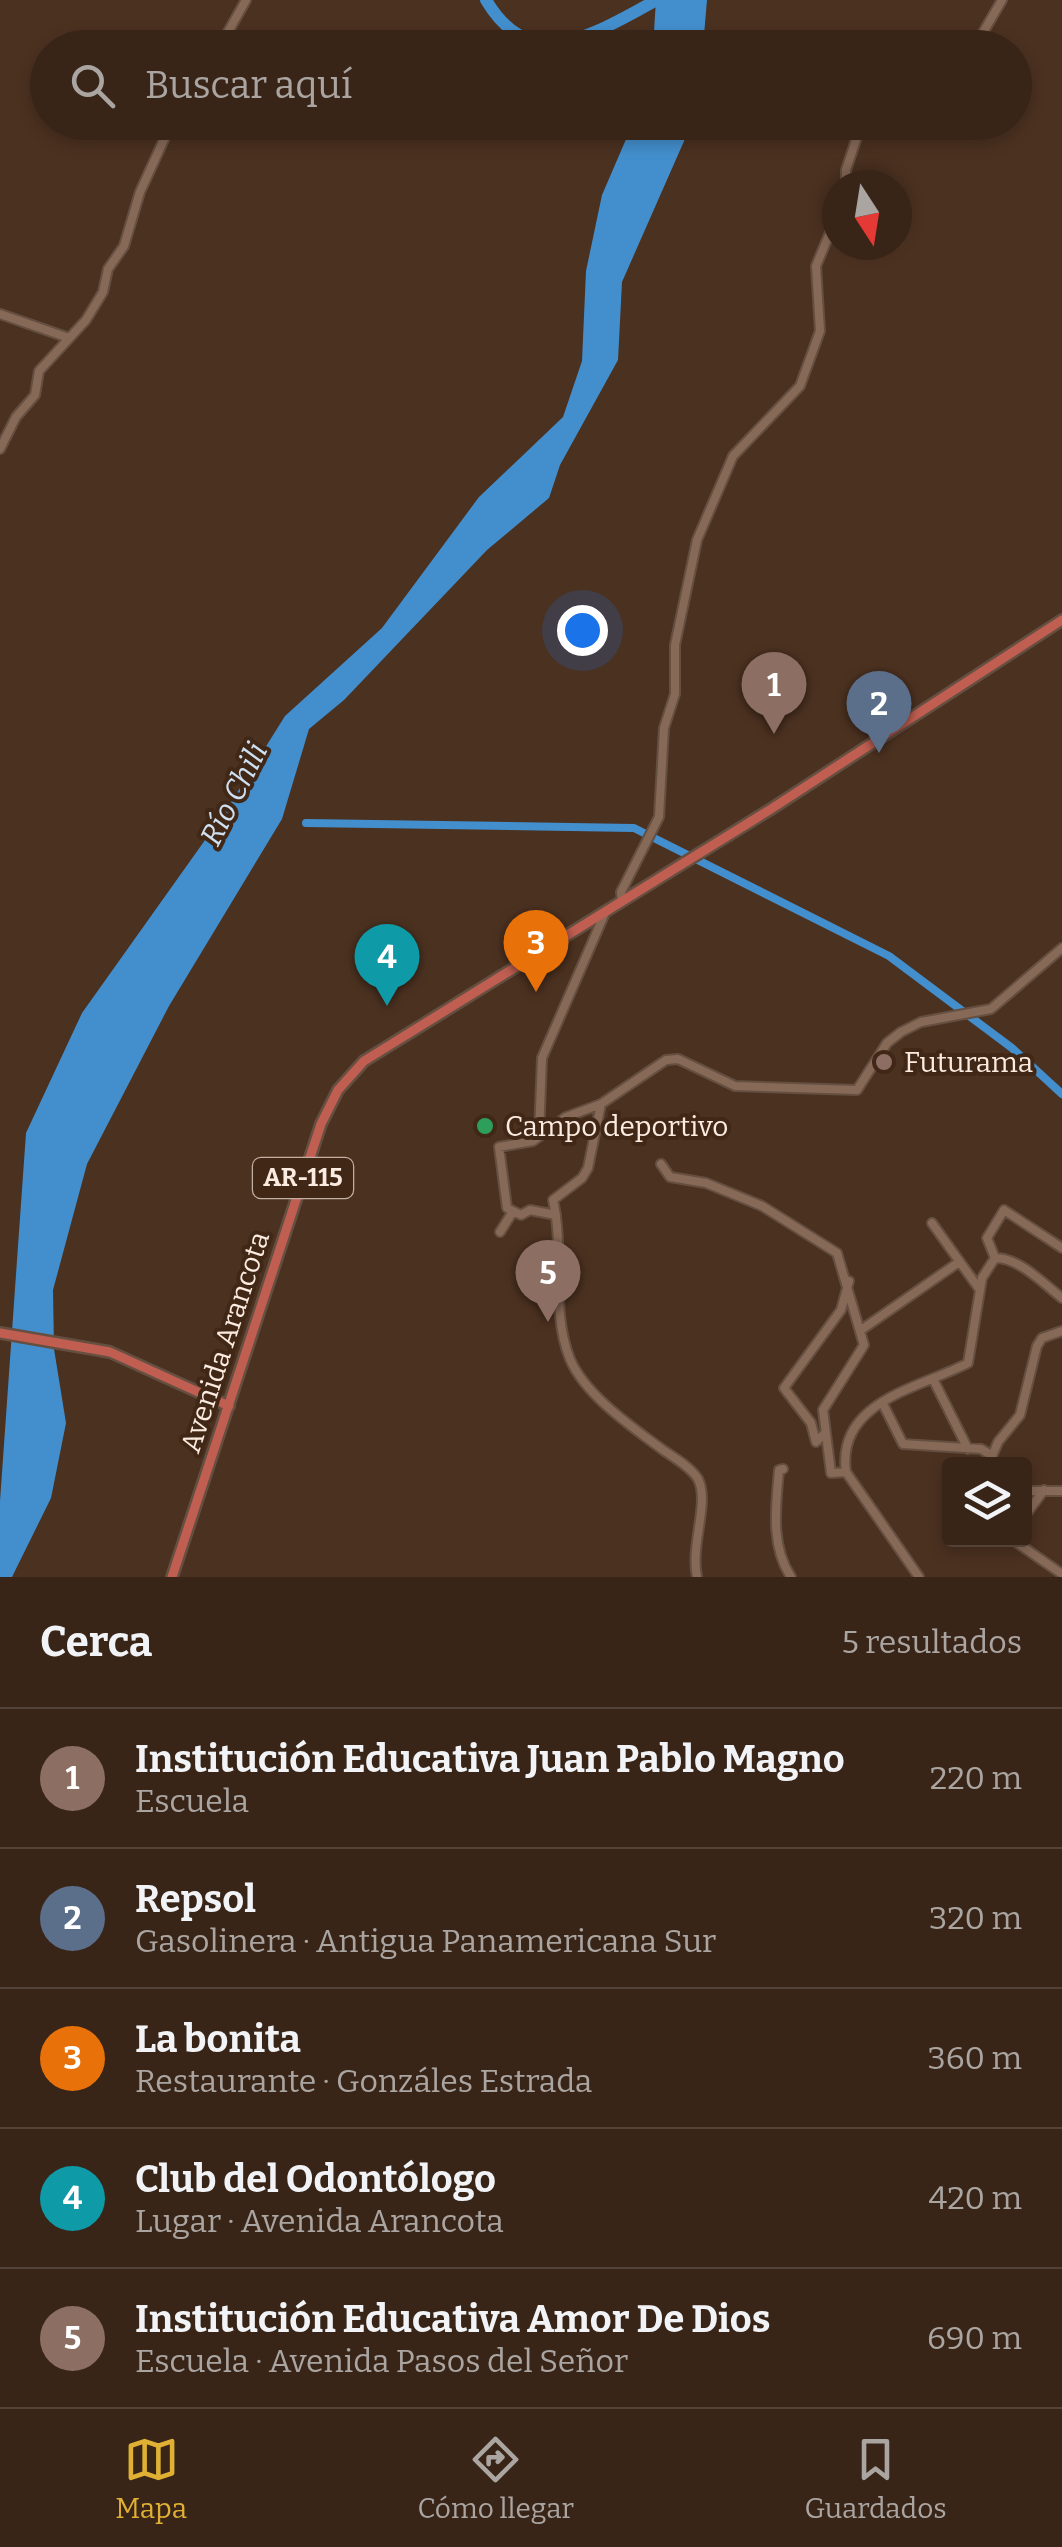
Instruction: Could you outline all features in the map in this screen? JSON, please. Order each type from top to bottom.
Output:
[{"type":"main road","name":"AR-115","points":[[607,910],[1062,620]]},
{"type":"main road","name":"Avenida Arancota","points":[[172,1577],[321,1124],[338,1090],[364,1061],[607,910]]},
{"type":"main road","points":[[576,929],[588,929],[593,934]]},
{"type":"main road","points":[[4,1333],[110,1352],[229,1406]]},
{"type":"street","points":[[229,30],[246,0]]},
{"type":"street","points":[[984,30],[1002,0]]},
{"type":"street","points":[[0,449],[16,417],[35,395],[39,371],[103,292],[108,268],[124,246],[140,192],[164,140]]},
{"type":"street","points":[[846,170],[856,140]]},
{"type":"street","points":[[622,901],[621,892],[658,816],[664,728],[675,694],[675,645],[696,540],[733,456],[800,386],[820,330],[816,266],[822,252]]},
{"type":"street","points":[[0,314],[69,338]]},
{"type":"street","points":[[539,1135],[542,1058],[593,934],[607,910]]},
{"type":"street","points":[[556,1216],[530,1210],[521,1215],[512,1213],[506,1202],[498,1147],[525,1144],[566,1117],[601,1104],[666,1060],[678,1059],[735,1086],[857,1090],[887,1043],[901,1032],[922,1022],[990,1009],[1062,948]]},
{"type":"street","points":[[601,1104],[588,1168],[572,1186],[554,1196],[560,1316],[569,1357],[586,1384],[698,1479],[703,1505],[694,1540],[697,1577]]},
{"type":"street","points":[[661,1164],[670,1177],[706,1184],[762,1206],[831,1246],[848,1281],[862,1330],[862,1352],[823,1410],[830,1473],[846,1472]]},
{"type":"street","points":[[995,1258],[986,1238],[1002,1211],[1062,1248]]},
{"type":"street","points":[[500,1232],[512,1213]]},
{"type":"street","points":[[932,1223],[980,1290]]},
{"type":"street","points":[[919,1577],[846,1472],[851,1432],[870,1407],[968,1363],[980,1290],[987,1266],[995,1258]]},
{"type":"street","points":[[995,1258],[1014,1263],[1062,1298]]},
{"type":"street","points":[[862,1330],[959,1262]]},
{"type":"street","points":[[824,1434],[816,1442],[811,1423],[784,1388],[840,1310],[848,1281]]},
{"type":"street","points":[[992,1457],[1020,1415],[1042,1338],[1062,1331]]},
{"type":"street","points":[[933,1379],[968,1449]]},
{"type":"street","points":[[882,1402],[903,1444],[981,1449],[988,1457]]},
{"type":"street","points":[[783,1469],[778,1470],[776,1522],[780,1557],[792,1577]]},
{"type":"street","points":[[1032,1506],[1044,1490]]},
{"type":"street","points":[[1032,1491],[1062,1491]]},
{"type":"street","points":[[1023,1547],[1062,1574]]},
{"type":"water","points":[[656,0],[707,0],[704,30],[654,30]]},
{"type":"water","points":[[626,140],[685,140],[622,282],[618,360],[560,465],[549,498],[487,550],[344,700],[309,729],[282,819],[169,1006],[87,1164],[53,1290],[54,1349],[66,1423],[51,1498],[12,1577],[0,1577],[0,1501],[26,1133],[82,1013],[225,812],[285,716],[382,628],[479,497],[563,417],[582,361],[586,271],[602,195]]},
{"type":"waterway","points":[[486,0],[513,30]]},
{"type":"waterway","points":[[598,30],[657,0]]},
{"type":"waterway","points":[[306,823],[634,828],[889,956],[1012,1048],[1062,1094]]},
{"type":"place","name":"Institución Educativa Juan Pablo Magno","points":[[774,734]]},
{"type":"place","name":"Repsol","points":[[879,753]]},
{"type":"place","name":"La bonita","points":[[536,992]]},
{"type":"place","name":"Club del Odontólogo","points":[[387,1006]]},
{"type":"place","name":"Futurama","points":[[884,1062]]},
{"type":"place","name":"Campo deportivo","points":[[485,1126]]},
{"type":"place","name":"Institución Educativa Amor De Dios","points":[[548,1322]]},
{"type":"water label","name":"Río Chili","points":[[234,794]]}]
